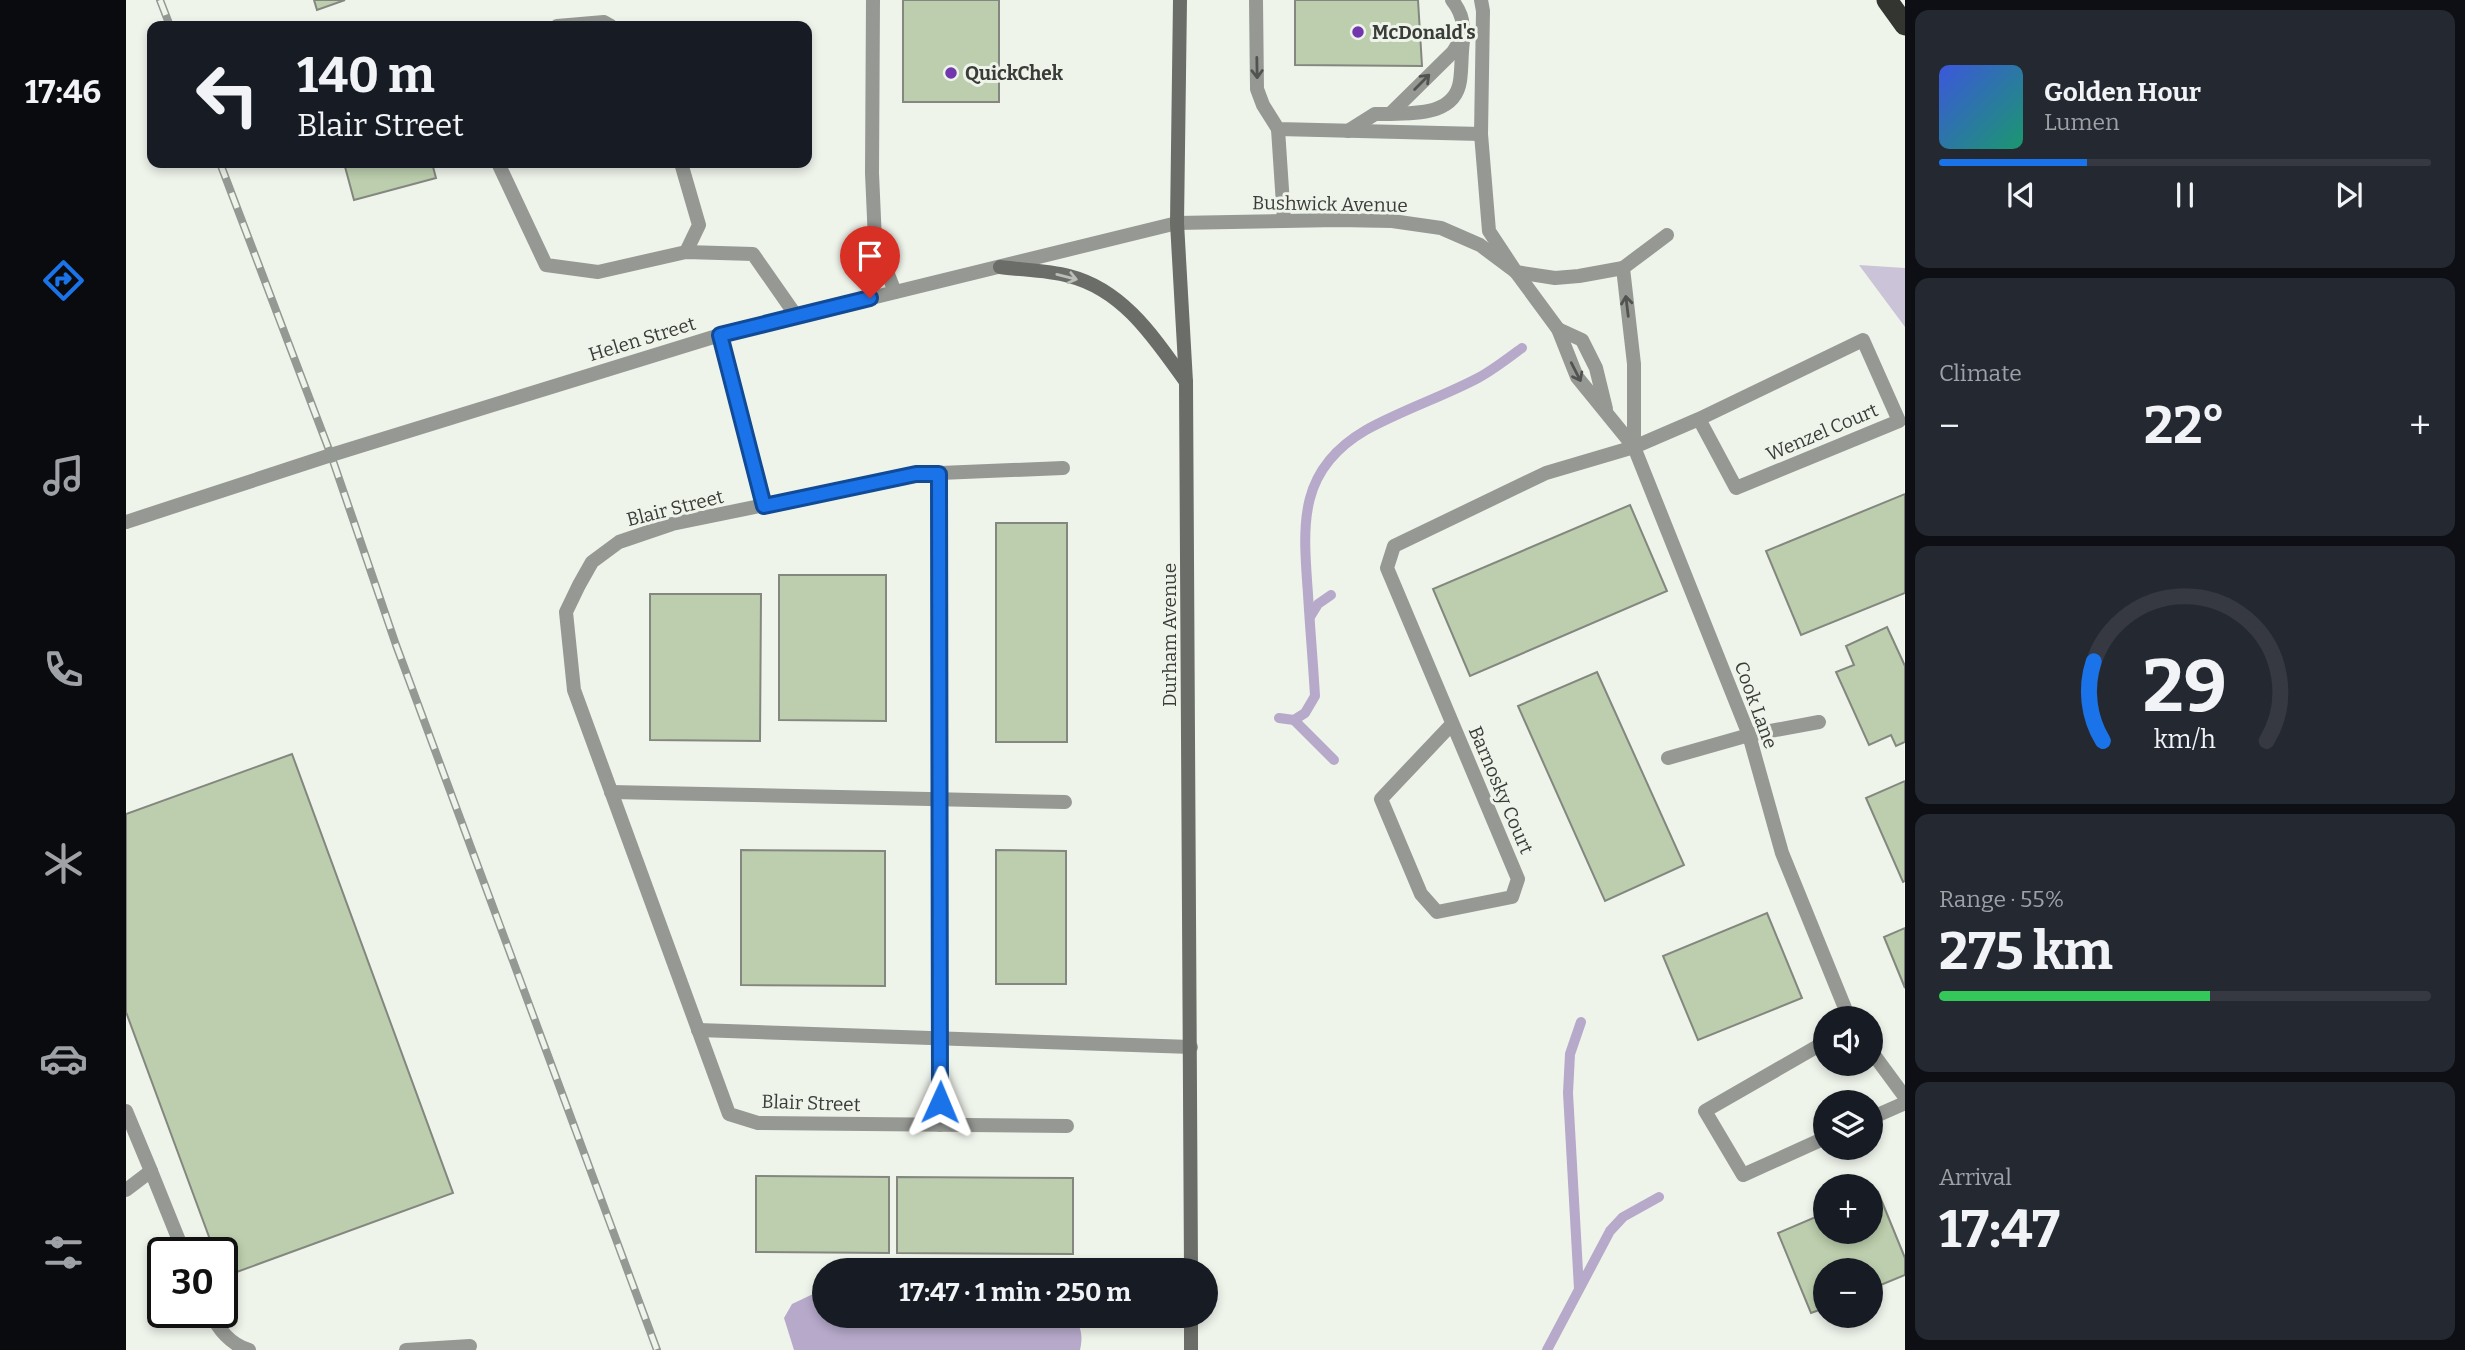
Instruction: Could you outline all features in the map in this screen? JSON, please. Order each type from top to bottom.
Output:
[{"type":"highway","points":[[1887,0],[1905,26]]},
{"type":"main road","name":"Durham Avenue","points":[[1180,0],[1177,223],[1186,382],[1191,1258]]},
{"type":"main road","points":[[1000,267],[1069,276],[1097,287],[1124,304],[1160,345],[1186,382]]},
{"type":"main road","points":[[1191,1328],[1191,1350]]},
{"type":"street","points":[[873,0],[872,173],[875,241],[895,292]]},
{"type":"street","points":[[1256,0],[1257,89],[1278,130],[1284,220]]},
{"type":"street","points":[[1348,131],[1375,114],[1435,110],[1444,106],[1452,97],[1460,79],[1464,27],[1460,10],[1452,0]]},
{"type":"street","points":[[1481,0],[1481,134],[1489,230],[1516,272]]},
{"type":"street","points":[[1391,114],[1453,52],[1460,42],[1464,27]]},
{"type":"street","points":[[1278,130],[1481,134]]},
{"type":"street","points":[[500,168],[546,265],[598,272],[686,252],[753,254],[797,317]]},
{"type":"street","points":[[682,168],[699,225],[686,252]]},
{"type":"street","name":"Bushwick Avenue","points":[[1177,223],[1392,221],[1441,228],[1480,245],[1516,272],[1555,278],[1623,268],[1667,235]]},
{"type":"street","name":"Helen Street","points":[[126,522],[331,455],[720,335],[1177,223]]},
{"type":"street","points":[[1623,268],[1634,364],[1634,447]]},
{"type":"street","name":"Cook Lane","points":[[1516,272],[1558,329],[1577,377],[1634,447],[1749,735],[1782,853],[1844,1006]]},
{"type":"street","name":"Cook Lane","points":[[1558,329],[1582,340],[1596,369],[1606,414]]},
{"type":"street","points":[[720,335],[764,506]]},
{"type":"street","name":"Wenzel Court","points":[[1863,340],[1899,421],[1736,488],[1699,419],[1863,340]]},
{"type":"street","name":"Barnosky Court","points":[[1452,724],[1381,799],[1421,894],[1437,912],[1512,897],[1518,878],[1387,568],[1394,546],[1546,473],[1634,447],[1699,419]]},
{"type":"street","name":"Blair Street","points":[[1063,468],[916,474],[672,524],[619,542],[592,562],[566,612],[574,690],[729,1114],[758,1123],[1067,1126]]},
{"type":"street","points":[[939,474],[940,1125]]},
{"type":"street","points":[[1668,758],[1749,735],[1819,722]]},
{"type":"street","points":[[611,792],[1065,802]]},
{"type":"street","points":[[698,1030],[1191,1047]]},
{"type":"street","points":[[1813,1049],[1705,1111],[1743,1175],[1813,1144]]},
{"type":"street","points":[[1883,1067],[1905,1097]]},
{"type":"street","points":[[1883,1113],[1905,1103]]},
{"type":"street","points":[[126,1111],[178,1237]]},
{"type":"street","points":[[126,1190],[151,1171]]},
{"type":"street","points":[[218,1328],[249,1350]]},
{"type":"street","points":[[406,1350],[470,1346]]},
{"type":"shaded area","points":[[1859,265],[1905,268],[1905,327]]},
{"type":"shaded area","points":[[812,1294],[812,1328],[1080,1328],[1080,1350],[794,1350],[784,1318],[792,1304]]},
{"type":"building","points":[[314,0],[345,0],[317,10]]},
{"type":"building","name":"QuickChek","points":[[903,0],[999,0],[999,102],[903,102]]},
{"type":"building","name":"McDonald's","points":[[1295,0],[1418,0],[1422,66],[1295,65]]},
{"type":"building","points":[[345,168],[433,168],[436,178],[354,200]]},
{"type":"building","points":[[1905,494],[1905,593],[1801,635],[1766,551]]},
{"type":"building","points":[[1630,505],[1667,591],[1470,676],[1433,589]]},
{"type":"building","points":[[996,523],[1067,523],[1067,742],[996,742]]},
{"type":"building","points":[[779,575],[886,575],[886,721],[779,720]]},
{"type":"building","points":[[650,594],[761,594],[760,741],[650,740]]},
{"type":"building","points":[[1887,627],[1905,666],[1905,742],[1896,746],[1891,735],[1869,745],[1836,672],[1854,665],[1846,646]]},
{"type":"building","points":[[1597,672],[1684,865],[1605,901],[1518,706]]},
{"type":"building","points":[[292,754],[453,1193],[238,1272],[238,1237],[209,1237],[126,1012],[126,814]]},
{"type":"building","points":[[1905,781],[1905,881],[1903,882],[1866,798]]},
{"type":"building","points":[[741,850],[885,851],[885,986],[741,985]]},
{"type":"building","points":[[996,850],[1066,851],[1066,984],[996,984]]},
{"type":"building","points":[[1767,913],[1802,998],[1698,1040],[1663,956]]},
{"type":"building","points":[[1905,928],[1905,988],[1884,937]]},
{"type":"building","points":[[756,1176],[889,1177],[889,1253],[756,1252]]},
{"type":"building","points":[[897,1177],[1073,1178],[1073,1254],[897,1253]]},
{"type":"building","points":[[1883,1204],[1905,1258],[1905,1275],[1883,1284],[1883,1258],[1813,1258],[1811,1313],[1778,1233],[1813,1218],[1813,1244],[1883,1244]]},
{"type":"waterway","points":[[1294,720],[1305,713],[1315,696],[1306,569],[1306,522],[1316,481],[1327,463],[1343,446],[1366,430],[1478,378],[1522,348]]},
{"type":"waterway","points":[[1310,617],[1318,604],[1331,595]]},
{"type":"waterway","points":[[1279,718],[1294,720],[1334,760]]},
{"type":"waterway","points":[[1579,1289],[1568,1093],[1570,1054],[1581,1022]]},
{"type":"waterway","points":[[1547,1350],[1610,1231],[1623,1217],[1659,1197]]},
{"type":"railway","points":[[160,0],[168,21]]},
{"type":"railway","points":[[222,168],[331,455],[396,645],[657,1350]]},
{"type":"place","name":"McDonald's","points":[[1358,32]]},
{"type":"place","name":"QuickChek","points":[[951,73]]},
{"type":"route","points":[[870,298],[720,335],[764,506],[916,474],[939,474],[940,1102]]}]
